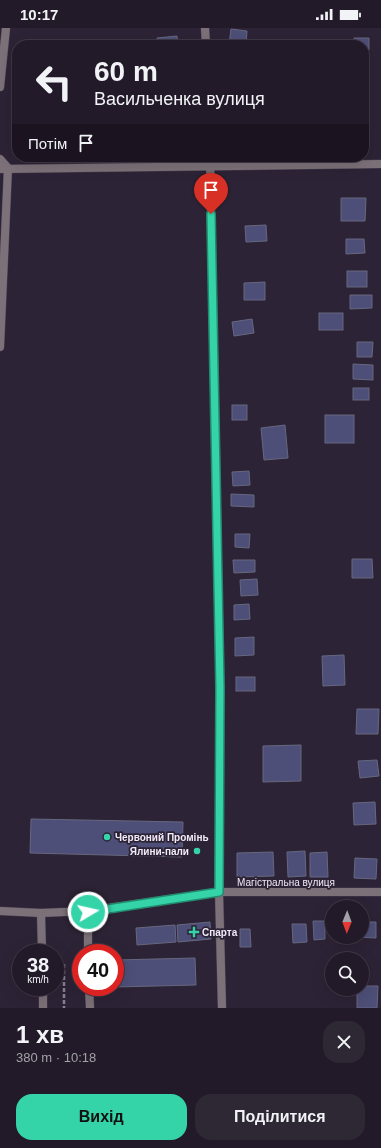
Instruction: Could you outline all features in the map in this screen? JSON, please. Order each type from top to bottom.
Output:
[{"type":"street","points":[[0,87],[6,28]]},
{"type":"street","points":[[205,28],[206,40]]},
{"type":"street","points":[[0,159],[4,168],[0,346]]},
{"type":"street","points":[[210,162],[220,688],[219,892],[222,1008]]},
{"type":"street","points":[[4,168],[381,164]]},
{"type":"street","name":"Магістральна вулиця","points":[[0,911],[41,913],[88,912],[219,892],[381,892]]},
{"type":"street","points":[[88,912],[88,944]]},
{"type":"street","points":[[41,913],[42,944]]},
{"type":"street","points":[[43,996],[43,1008]]},
{"type":"street","points":[[89,996],[90,1008]]},
{"type":"path","points":[[64,996],[64,1008]]},
{"type":"building","points":[[231,29],[247,31],[246,40],[230,40]]},
{"type":"building","points":[[177,36],[177,40],[157,40],[157,38]]},
{"type":"building","points":[[354,38],[369,38],[369,40],[354,40]]},
{"type":"building","points":[[341,198],[366,198],[365,221],[341,221]]},
{"type":"building","points":[[266,225],[267,241],[246,242],[245,226]]},
{"type":"building","points":[[346,239],[364,239],[365,253],[346,254]]},
{"type":"building","points":[[347,271],[367,271],[367,287],[347,287]]},
{"type":"building","points":[[265,282],[265,300],[244,300],[244,283]]},
{"type":"building","points":[[350,295],[372,295],[372,308],[350,309]]},
{"type":"building","points":[[319,313],[343,313],[343,330],[319,330]]},
{"type":"building","points":[[252,319],[254,333],[234,336],[232,322]]},
{"type":"building","points":[[357,342],[373,342],[372,357],[357,357]]},
{"type":"building","points":[[353,364],[373,365],[373,380],[353,379]]},
{"type":"building","points":[[353,388],[369,388],[369,400],[353,400]]},
{"type":"building","points":[[232,405],[247,405],[247,420],[232,420]]},
{"type":"building","points":[[325,415],[354,415],[354,443],[325,443]]},
{"type":"building","points":[[285,425],[288,458],[264,460],[261,428]]},
{"type":"building","points":[[249,471],[250,485],[233,486],[232,472]]},
{"type":"building","points":[[231,494],[254,495],[254,507],[231,506]]},
{"type":"building","points":[[235,534],[250,534],[249,548],[235,547]]},
{"type":"building","points":[[352,559],[372,559],[373,578],[352,578]]},
{"type":"building","points":[[233,560],[255,560],[255,572],[234,573]]},
{"type":"building","points":[[257,579],[258,595],[241,596],[240,580]]},
{"type":"building","points":[[249,604],[250,619],[234,620],[234,605]]},
{"type":"building","points":[[254,637],[254,655],[235,656],[235,638]]},
{"type":"building","points":[[344,655],[345,685],[323,686],[322,656]]},
{"type":"building","points":[[236,677],[255,677],[255,691],[236,691]]},
{"type":"building","points":[[357,709],[379,709],[378,734],[356,734]]},
{"type":"building","points":[[301,745],[301,781],[263,782],[263,746]]},
{"type":"building","points":[[377,760],[379,776],[360,778],[358,761]]},
{"type":"building","points":[[375,802],[376,824],[354,825],[353,803]]},
{"type":"building","name":"Червоний Промінь","points":[[31,819],[183,822],[182,857],[30,853]]},
{"type":"building","points":[[305,851],[306,876],[288,877],[287,852]]},
{"type":"building","points":[[273,852],[274,876],[237,877],[237,853]]},
{"type":"building","points":[[327,852],[328,877],[310,877],[310,853]]},
{"type":"building","points":[[355,858],[377,859],[376,879],[354,878]]},
{"type":"building","points":[[313,921],[325,921],[325,939],[314,940]]},
{"type":"building","name":"Спарта","points":[[210,922],[211,939],[178,942],[177,925]]},
{"type":"building","points":[[369,922],[376,922],[376,938],[369,938]]},
{"type":"building","points":[[292,924],[306,924],[307,942],[293,943]]},
{"type":"building","points":[[175,925],[176,942],[137,945],[136,928]]},
{"type":"building","points":[[240,929],[250,929],[251,947],[240,947]]},
{"type":"building","points":[[195,958],[196,985],[124,987],[124,960]]},
{"type":"building","points":[[369,986],[378,986],[377,1008],[357,1008],[357,996],[369,996]]},
{"type":"place","name":"Червоний Промінь","points":[[107,837]]},
{"type":"place","name":"Ялини-пали","points":[[197,851]]},
{"type":"place","name":"Спарта","points":[[194,932]]},
{"type":"route","points":[[88,912],[219,892],[220,688],[211,214]]}]
